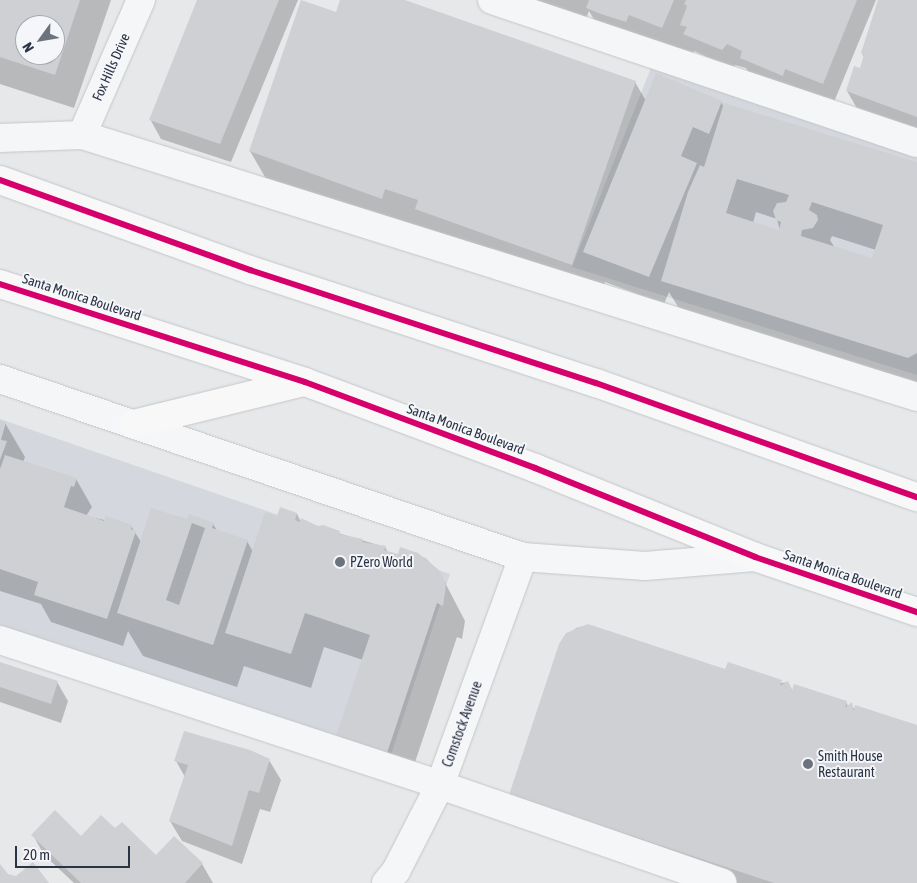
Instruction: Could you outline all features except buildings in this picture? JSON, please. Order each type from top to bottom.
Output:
[{"type":"main road","points":[[0,180],[250,270],[596,383],[917,497]]},
{"type":"main road","name":"Santa Monica Boulevard","points":[[0,284],[305,382],[535,468],[755,557],[917,612]]},
{"type":"main road","points":[[133,424],[305,382]]},
{"type":"street","name":"Fox Hills Drive","points":[[82,135],[141,0]]},
{"type":"street","points":[[492,0],[917,143]]},
{"type":"street","points":[[0,138],[82,135],[917,397]]},
{"type":"street","name":"Santa Monica Boulevard","points":[[0,379],[523,557],[645,566],[755,557]]},
{"type":"street","name":"Comstock Avenue","points":[[386,883],[396,871],[440,785],[523,557]]},
{"type":"street","points":[[0,640],[440,785],[723,883]]},
{"type":"shaded area","points":[[651,68],[917,156],[917,375],[572,267]]},
{"type":"shaded area","points":[[0,419],[450,574],[389,761],[0,631]]},
{"type":"cycle path","points":[[0,180],[250,270],[596,383],[917,497]]},
{"type":"cycle path","points":[[0,284],[305,382],[535,468],[755,557],[917,612]]},
{"type":"place","name":"PZero World","points":[[340,562]]},
{"type":"place","name":"Smith House Restaurant","points":[[808,764]]}]
